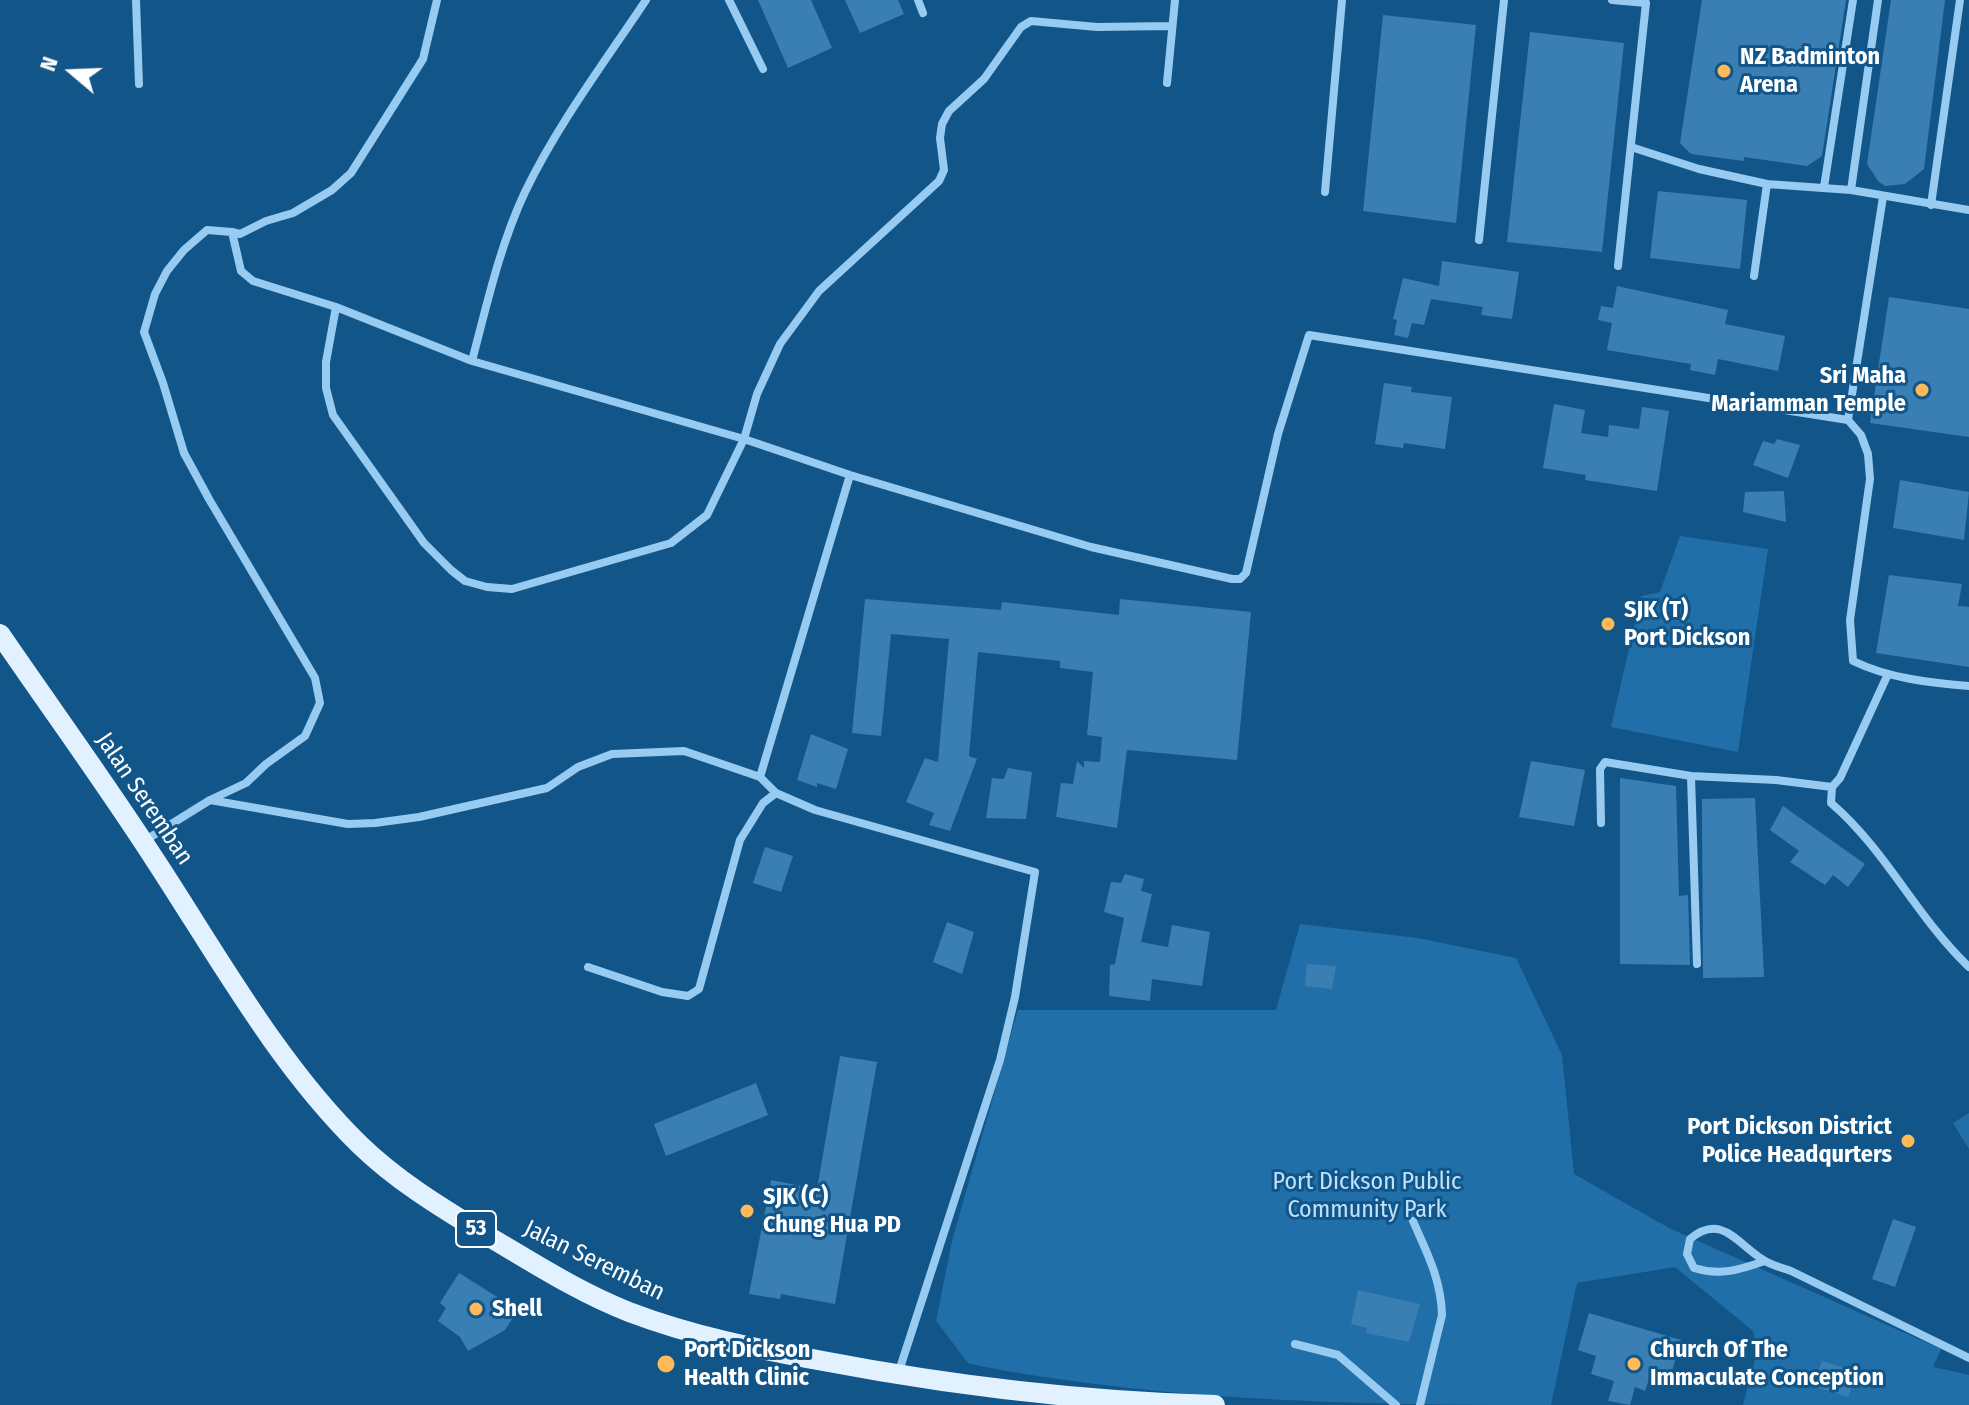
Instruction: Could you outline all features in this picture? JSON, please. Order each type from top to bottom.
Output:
[{"type":"main road","name":"Jalan Seremban","points":[[0,634],[143,841],[261,1021],[320,1103],[362,1147],[401,1180],[524,1258],[626,1311],[737,1345],[1017,1392],[1215,1405]]},
{"type":"street","points":[[136,0],[139,84]]},
{"type":"street","points":[[143,841],[210,800],[246,783],[305,736],[320,703],[315,678],[184,453],[144,332],[155,294],[184,250],[207,230],[240,234],[266,221],[293,213],[332,190],[351,173],[423,59],[437,0]]},
{"type":"street","points":[[472,361],[501,253],[525,193],[556,135],[646,0]]},
{"type":"street","points":[[729,0],[763,69]]},
{"type":"street","points":[[918,0],[923,13]]},
{"type":"street","points":[[1167,83],[1175,0]]},
{"type":"street","points":[[1325,192],[1342,0]]},
{"type":"street","points":[[1479,240],[1504,0]]},
{"type":"street","points":[[1612,0],[1646,3],[1618,266]]},
{"type":"street","points":[[1824,187],[1853,0]]},
{"type":"street","points":[[1851,190],[1878,0]]},
{"type":"street","points":[[1931,205],[1960,0]]},
{"type":"street","points":[[336,307],[326,362],[326,388],[333,415],[424,543],[465,581],[512,589],[671,543],[707,515],[744,439],[757,394],[780,344],[819,291],[939,181],[944,170],[940,138],[942,124],[949,111],[984,79],[1021,27],[1031,21],[1097,27],[1172,26]]},
{"type":"street","points":[[1631,147],[1699,169],[1767,184],[1851,190],[1969,210]]},
{"type":"street","points":[[1754,276],[1767,184]]},
{"type":"street","points":[[1848,420],[1883,197]]},
{"type":"street","points":[[232,232],[241,271],[253,281],[336,307],[472,361],[744,439],[850,475],[1091,547],[1240,579],[1246,573],[1278,434],[1309,335],[1848,420],[1861,435],[1868,454],[1870,479],[1850,620],[1853,661],[1888,674],[1969,686]]},
{"type":"street","points":[[760,777],[850,475]]},
{"type":"street","points":[[1888,674],[1840,778],[1832,787],[1831,803],[1879,853],[1945,945],[1969,967]]},
{"type":"street","points":[[210,800],[348,824],[419,817],[547,788],[578,767],[612,754],[684,751],[760,777],[776,793],[815,810],[1035,872],[1015,997],[1000,1060],[898,1374]]},
{"type":"street","points":[[1601,823],[1600,769],[1605,762],[1691,776],[1776,780],[1832,787]]},
{"type":"street","points":[[1691,776],[1697,964]]},
{"type":"street","points":[[588,967],[662,992],[688,996],[699,989],[740,840],[763,803],[776,793]]},
{"type":"street","points":[[1413,1221],[1440,1283],[1442,1304],[1420,1405]]},
{"type":"street","points":[[1765,1261],[1733,1272],[1711,1273],[1694,1268],[1687,1254],[1690,1239],[1701,1229],[1714,1227],[1731,1235],[1765,1261],[1969,1358]]},
{"type":"street","points":[[1295,1344],[1338,1355],[1396,1405]]},
{"type":"green space","points":[[1680,536],[1768,549],[1738,752],[1611,727],[1641,596],[1660,592]]},
{"type":"green space","name":"Port Dickson Public Community Park","points":[[1300,924],[1418,938],[1516,958],[1562,1055],[1574,1174],[1669,1228],[1941,1349],[1933,1367],[1969,1375],[1969,1405],[1743,1405],[1757,1350],[1753,1331],[1675,1267],[1577,1283],[1551,1405],[1386,1403],[1222,1396],[1022,1374],[968,1363],[936,1321],[952,1241],[1018,1010],[1276,1010]]},
{"type":"green space","points":[[1969,1113],[1969,1149],[1953,1123]]},
{"type":"building","points":[[758,0],[811,0],[832,48],[788,68]]},
{"type":"building","points":[[845,0],[898,0],[904,14],[860,33]]},
{"type":"building","points":[[1702,0],[1846,0],[1822,156],[1807,166],[1744,157],[1744,161],[1691,154],[1680,143]]},
{"type":"building","points":[[1891,0],[1945,0],[1924,169],[1905,184],[1885,186],[1867,164]]},
{"type":"building","points":[[1383,15],[1476,25],[1456,223],[1363,211]]},
{"type":"building","points":[[1530,32],[1624,43],[1602,252],[1507,242]]},
{"type":"building","points":[[1658,191],[1747,200],[1740,269],[1650,258]]},
{"type":"building","points":[[1442,261],[1519,272],[1512,319],[1481,315],[1483,307],[1431,299],[1424,325],[1412,323],[1408,338],[1394,335],[1397,320],[1393,319],[1403,278],[1439,286]]},
{"type":"building","points":[[1617,286],[1728,310],[1725,324],[1785,336],[1778,371],[1718,359],[1715,375],[1690,370],[1691,364],[1607,350],[1612,323],[1598,320],[1601,306],[1613,308]]},
{"type":"building","name":"Sri Maha Mariamman Temple","points":[[1889,297],[1969,309],[1969,437],[1870,423]]},
{"type":"building","points":[[1384,383],[1412,387],[1411,392],[1452,397],[1445,449],[1404,443],[1403,448],[1375,444]]},
{"type":"building","points":[[1554,404],[1585,410],[1581,433],[1608,437],[1609,425],[1639,429],[1642,407],[1669,411],[1657,491],[1585,480],[1586,475],[1543,468]]},
{"type":"building","points":[[1777,439],[1800,445],[1788,478],[1753,465],[1763,441],[1774,444]]},
{"type":"building","points":[[1900,480],[1969,492],[1964,540],[1893,528]]},
{"type":"building","points":[[1784,491],[1786,522],[1743,512],[1745,492]]},
{"type":"building","points":[[1889,575],[1962,584],[1958,606],[1969,607],[1969,667],[1876,653]]},
{"type":"building","points":[[865,599],[1001,610],[1002,602],[1119,615],[1120,599],[1251,612],[1237,760],[1127,750],[1117,828],[1056,817],[1061,783],[1073,784],[1077,761],[1084,768],[1084,761],[1100,762],[1102,737],[1087,735],[1093,672],[1060,668],[1060,661],[978,652],[969,756],[977,759],[950,831],[929,825],[934,813],[906,802],[925,758],[938,762],[949,639],[891,634],[881,736],[852,733]]},
{"type":"building","points":[[811,734],[848,749],[836,789],[797,780]]},
{"type":"building","points":[[1531,761],[1585,770],[1574,826],[1519,817]]},
{"type":"building","points":[[1008,768],[1032,772],[1026,819],[986,818],[992,778],[1004,779]]},
{"type":"building","points":[[1620,778],[1676,786],[1679,896],[1688,895],[1690,965],[1620,964]]},
{"type":"building","points":[[1755,798],[1764,977],[1703,978],[1702,799]]},
{"type":"building","points":[[1783,806],[1865,864],[1848,887],[1833,875],[1825,885],[1790,862],[1799,851],[1770,830]]},
{"type":"building","points":[[765,847],[793,856],[781,892],[753,883]]},
{"type":"building","points":[[1125,874],[1144,879],[1141,891],[1152,894],[1141,942],[1168,947],[1172,925],[1210,932],[1202,986],[1152,979],[1150,1001],[1109,996],[1110,965],[1115,964],[1124,918],[1104,912],[1111,882],[1121,883]]},
{"type":"building","points":[[947,922],[974,932],[962,974],[933,962]]},
{"type":"building","points":[[1307,964],[1336,966],[1332,989],[1305,986]]},
{"type":"building","points":[[840,1056],[877,1062],[835,1304],[781,1294],[780,1299],[749,1294],[771,1180],[817,1189]]},
{"type":"building","points":[[756,1083],[768,1115],[666,1156],[654,1124]]},
{"type":"building","points":[[1893,1219],[1916,1227],[1895,1287],[1872,1279]]},
{"type":"building","points":[[459,1273],[518,1310],[505,1330],[468,1351],[460,1337],[438,1321],[446,1308],[440,1303]]},
{"type":"building","points":[[1358,1290],[1420,1304],[1409,1342],[1366,1333],[1367,1328],[1351,1324]]},
{"type":"building","name":"Church Of The Immaculate Conception","points":[[1589,1313],[1681,1340],[1670,1378],[1651,1373],[1645,1391],[1635,1387],[1630,1405],[1608,1401],[1614,1381],[1591,1374],[1596,1356],[1578,1350]]},
{"type":"building","points":[[1822,1361],[1857,1372],[1848,1397],[1813,1386]]},
{"type":"place","name":"NZ Badminton Arena","points":[[1724,71]]},
{"type":"place","name":"Sri Maha Mariamman Temple","points":[[1922,390]]},
{"type":"place","name":"SJK (T) Port Dickson","points":[[1608,624]]},
{"type":"place","name":"Port Dickson District Police Headqurters","points":[[1908,1141]]},
{"type":"place","name":"SJK (C) Chung Hua PD","points":[[747,1211]]},
{"type":"place","name":"Shell","points":[[476,1309]]},
{"type":"place","name":"Port Dickson Health Clinic","points":[[666,1364]]},
{"type":"place","name":"Church Of The Immaculate Conception","points":[[1634,1364]]}]
